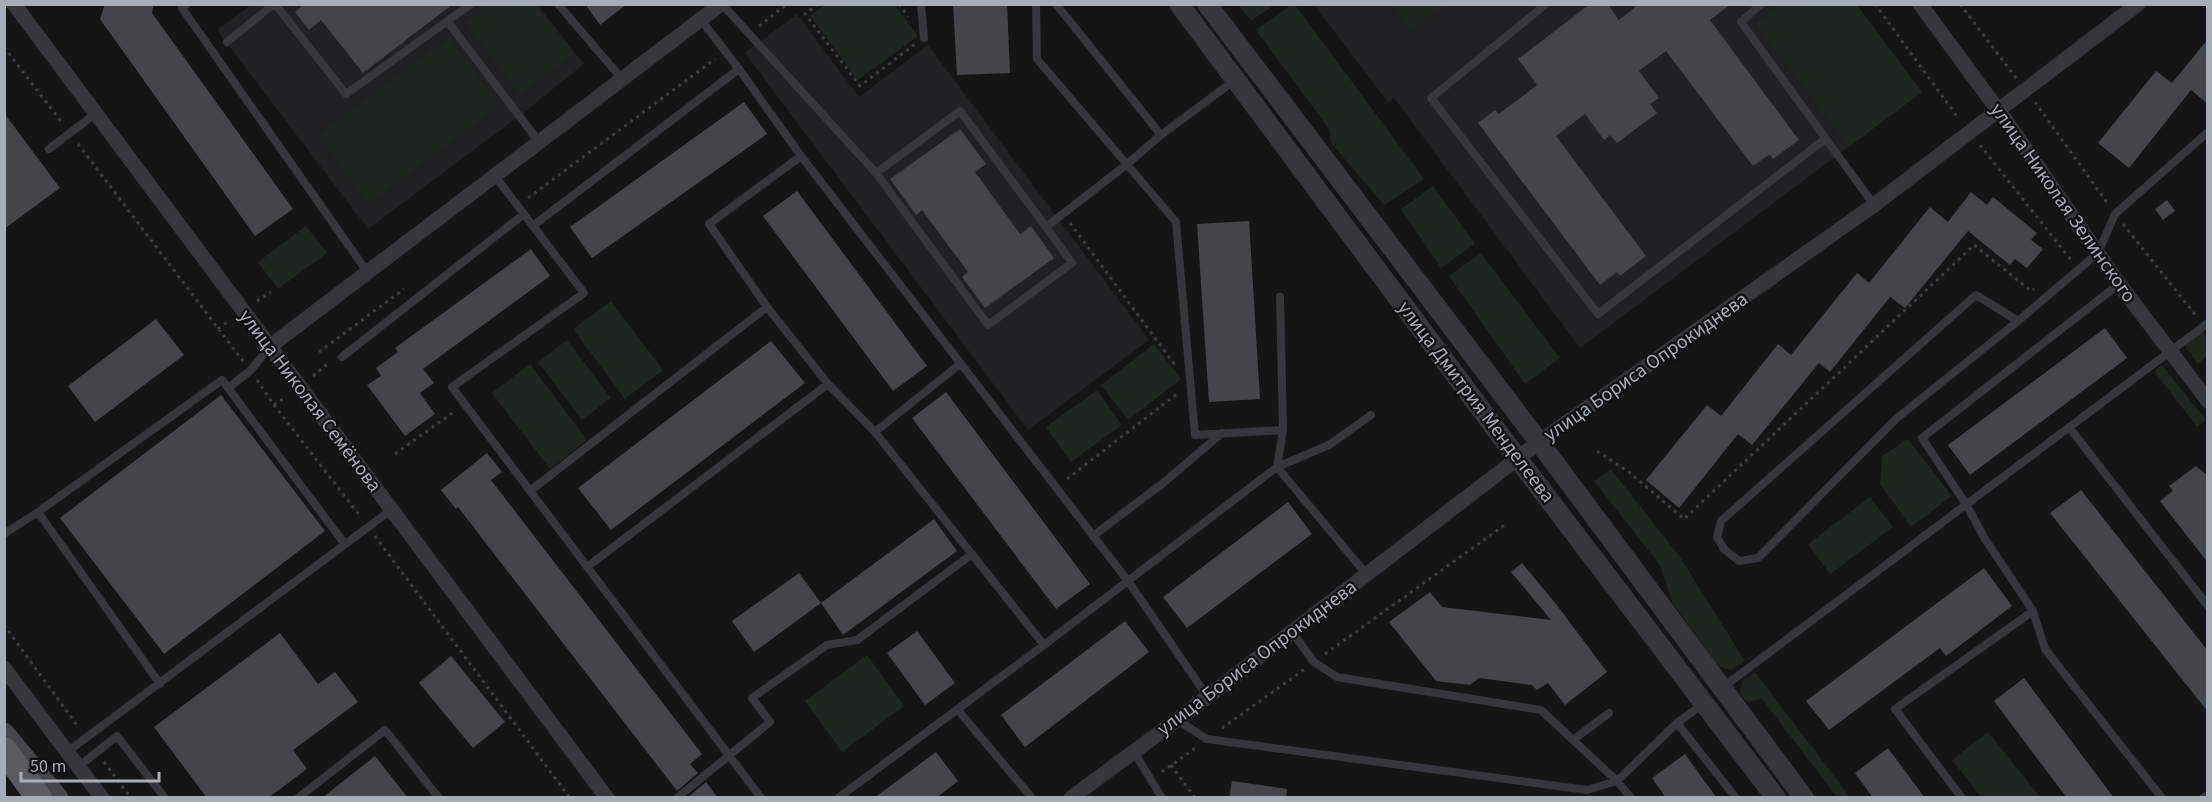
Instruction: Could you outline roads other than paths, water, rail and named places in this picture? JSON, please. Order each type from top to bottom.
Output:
[{"type":"highway","points":[[4,750],[39,798]]},
{"type":"main road","points":[[4,733],[58,798]]},
{"type":"street","name":"улица Николая Семёнова","points":[[14,4],[607,798]]},
{"type":"street","points":[[269,347],[722,4]]},
{"type":"street","name":"улица Дмитрия Менделеева","points":[[1179,4],[1518,459],[1776,798]]},
{"type":"street","name":"улица Дмитрия Менделеева","points":[[1207,4],[1539,442],[1804,798]]},
{"type":"street","name":"улица Николая Зелинского","points":[[1920,4],[2119,284],[2208,400]]},
{"type":"street","name":"улица Бориса Опрокиднева","points":[[1071,798],[1539,442],[1874,206],[2138,4]]},
{"type":"street","points":[[4,668],[102,798]]},
{"type":"lane","points":[[187,4],[182,8],[368,273]]},
{"type":"lane","points":[[226,42],[275,4],[346,94],[471,4]]},
{"type":"lane","points":[[558,4],[622,79]]},
{"type":"lane","points":[[722,4],[876,173],[988,325],[1072,263],[960,111],[876,173]]},
{"type":"lane","points":[[921,4],[924,38]]},
{"type":"lane","points":[[1036,4],[1037,58],[1176,222],[1195,435],[1283,430]]},
{"type":"lane","points":[[1056,4],[1161,135]]},
{"type":"lane","points":[[1546,4],[1431,98],[1598,314],[1825,139]]},
{"type":"lane","points":[[1761,4],[1740,22],[1874,206]]},
{"type":"lane","points":[[701,20],[740,69],[801,156],[1128,581],[1207,696]]},
{"type":"lane","points":[[448,22],[539,142]]},
{"type":"lane","points":[[534,225],[740,69]]},
{"type":"lane","points":[[1046,227],[1161,135],[1237,80]]},
{"type":"lane","points":[[49,149],[95,114]]},
{"type":"lane","points":[[2018,321],[1976,295],[1720,520],[1717,537],[1724,549],[1739,561],[1758,558],[1896,418],[2018,321],[2098,253],[2115,214],[2208,132]]},
{"type":"lane","points":[[801,156],[709,224],[767,308],[828,384],[875,432],[1044,645]]},
{"type":"lane","points":[[495,176],[584,293],[452,387],[760,798]]},
{"type":"lane","points":[[342,357],[524,214]]},
{"type":"lane","points":[[2119,284],[1922,438],[2033,611],[2045,649],[2162,798]]},
{"type":"lane","points":[[1280,297],[1283,430],[1277,467],[1367,574]]},
{"type":"lane","points":[[530,491],[767,308]]},
{"type":"lane","points":[[1721,689],[2206,324]]},
{"type":"lane","points":[[228,388],[250,370],[269,347]]},
{"type":"lane","points":[[875,432],[960,364]]},
{"type":"lane","points":[[4,534],[222,380],[344,543]]},
{"type":"lane","points":[[587,567],[828,384]]},
{"type":"lane","points":[[838,798],[1044,645],[1277,467],[1329,445],[1371,415]]},
{"type":"lane","points":[[2069,428],[2208,606]]},
{"type":"lane","points":[[1093,536],[1162,484],[1222,433]]},
{"type":"lane","points":[[67,752],[391,510]]},
{"type":"lane","points":[[38,512],[160,684]]},
{"type":"lane","points":[[677,798],[770,722],[752,698],[827,645],[857,640],[972,554]]},
{"type":"lane","points":[[1962,798],[1895,709],[2033,611]]},
{"type":"lane","points":[[1292,632],[1314,662],[1337,677],[1541,710],[1617,781],[1630,798]]},
{"type":"lane","points":[[1176,720],[1207,739],[1587,790],[1617,781],[1677,723],[1704,703]]},
{"type":"lane","points":[[957,709],[1032,798]]},
{"type":"lane","points":[[1573,740],[1609,713]]},
{"type":"lane","points":[[1677,723],[1736,798]]},
{"type":"lane","points":[[298,798],[385,730],[439,798]]},
{"type":"lane","points":[[78,767],[117,736],[165,798]]},
{"type":"lane","points":[[1134,752],[1162,798]]},
{"type":"lane","points":[[2203,798],[2208,795]]}]
